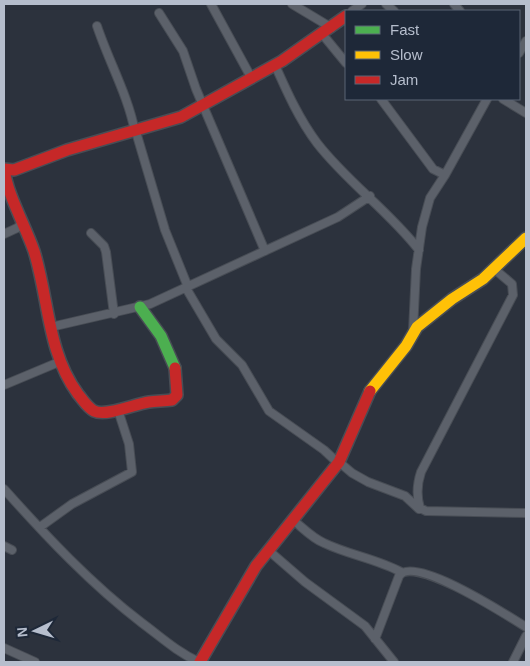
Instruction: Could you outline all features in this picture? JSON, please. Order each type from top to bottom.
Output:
[{"type":"street","points":[[211,4],[252,79]]},
{"type":"street","points":[[292,4],[328,31],[345,61]]},
{"type":"street","points":[[159,13],[183,51],[265,251]]},
{"type":"street","points":[[140,307],[161,336],[170,355],[178,383],[177,395],[172,400],[149,402],[102,413],[90,409],[58,362],[35,256],[23,222],[4,179],[4,169],[14,170],[43,157],[177,119],[252,79],[328,31],[345,17]]},
{"type":"street","points":[[97,26],[111,66],[127,101],[165,230],[187,288],[216,339],[242,365],[269,411],[324,450],[352,473],[368,482],[405,496],[417,508],[473,513],[526,513]]},
{"type":"street","points":[[275,65],[291,99],[316,142],[420,250]]},
{"type":"street","points":[[382,100],[433,169],[445,175]]},
{"type":"street","points":[[413,333],[420,250],[430,198],[445,175],[485,100]]},
{"type":"street","points":[[505,100],[526,113]]},
{"type":"street","points":[[51,327],[140,307],[187,288],[234,264],[338,217],[370,196]]},
{"type":"street","points":[[4,234],[17,228],[23,222]]},
{"type":"street","points":[[91,233],[104,246],[106,252],[114,314]]},
{"type":"street","points":[[4,488],[40,528],[119,604],[176,649],[199,662],[252,572],[338,463],[370,392],[406,346],[413,333],[424,320],[483,279],[526,238]]},
{"type":"street","points":[[422,509],[419,505],[417,490],[421,472],[513,295],[512,284],[493,268]]},
{"type":"street","points":[[4,385],[58,362]]},
{"type":"street","points":[[40,528],[72,504],[132,472],[129,444],[118,410]]},
{"type":"street","points":[[293,520],[312,537],[324,543],[388,565],[401,572],[417,570],[468,592],[526,627]]},
{"type":"street","points":[[4,546],[12,550]]},
{"type":"street","points":[[268,550],[305,582],[364,626],[394,662]]},
{"type":"street","points":[[376,639],[401,572]]},
{"type":"street","points":[[513,662],[526,636]]},
{"type":"street","points":[[4,648],[35,662]]},
{"type":"traffic: fast","points":[[140,307],[161,336],[175,368]]},
{"type":"traffic: slow","points":[[370,391],[406,346],[417,327],[452,299],[483,279],[526,238]]},
{"type":"traffic: jam","points":[[4,169],[14,170],[67,150],[181,117],[282,61],[345,17]]},
{"type":"traffic: jam","points":[[4,169],[12,199],[34,251],[54,343],[60,361],[68,378],[89,408],[94,411],[106,412],[149,402],[172,400],[177,395],[175,368]]},
{"type":"traffic: jam","points":[[200,662],[256,566],[339,462],[370,391]]}]
